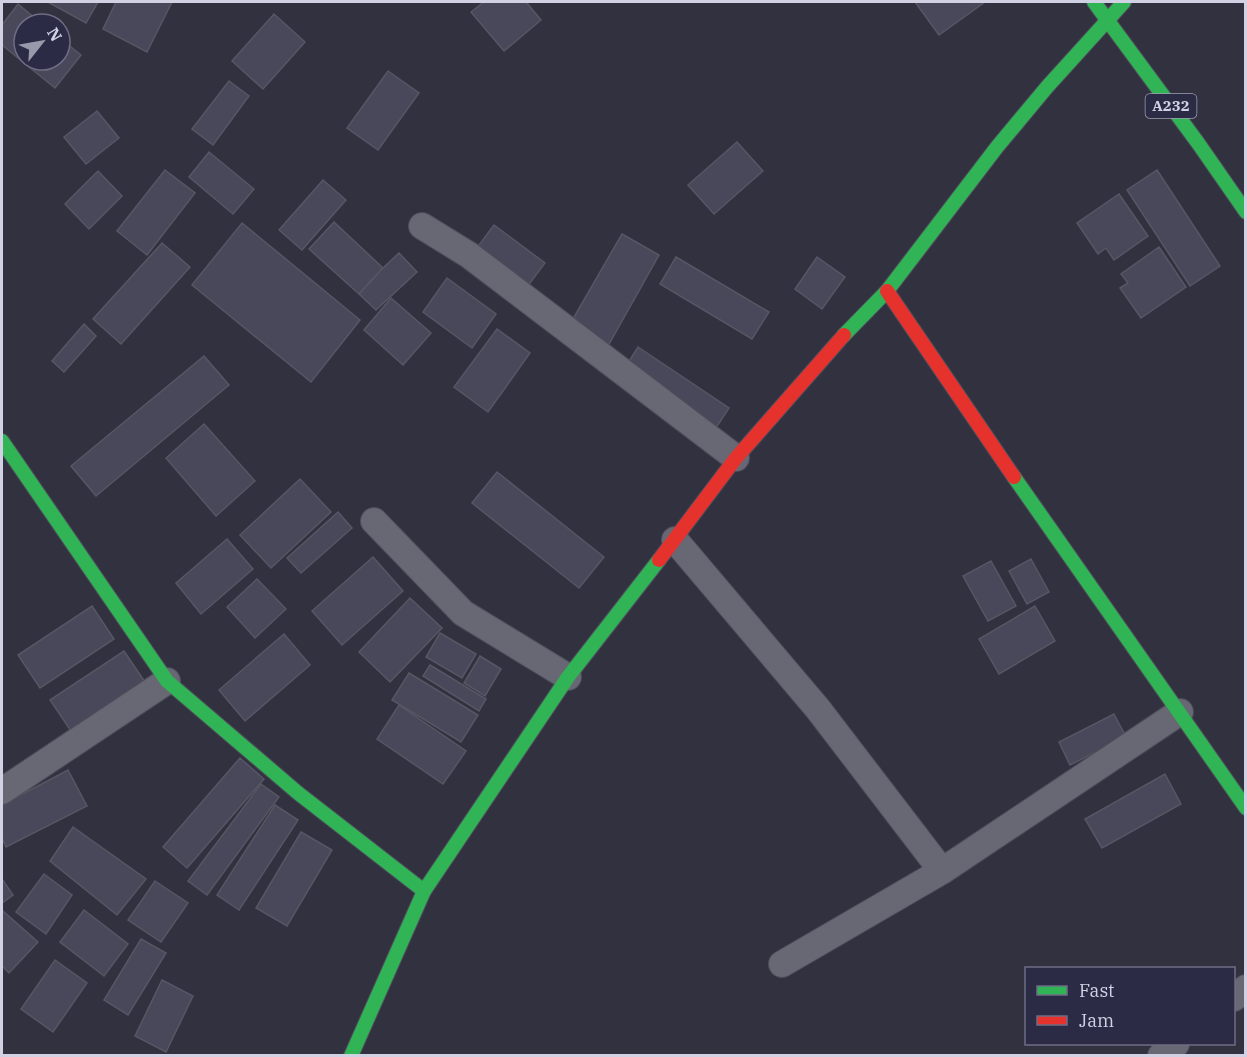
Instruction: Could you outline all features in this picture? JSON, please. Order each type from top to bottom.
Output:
[{"type":"main road","name":"A232","points":[[1094,2],[1245,212]]},
{"type":"main road","points":[[351,1056],[424,891],[568,677],[736,458],[847,331],[887,291],[997,147],[1107,18],[1124,2]]},
{"type":"main road","points":[[887,291],[1245,808]]},
{"type":"main road","points":[[2,441],[167,681],[298,793],[424,891]]},
{"type":"street","points":[[422,226],[469,255],[736,458]]},
{"type":"street","points":[[374,521],[463,613],[568,677]]},
{"type":"street","points":[[675,540],[818,709],[942,870]]},
{"type":"street","points":[[2,791],[167,681]]},
{"type":"street","points":[[782,964],[942,870],[1180,712]]},
{"type":"street","points":[[1161,1056],[1175,1045]]},
{"type":"building","points":[[48,2],[98,2],[86,23],[72,15],[72,12],[66,12]]},
{"type":"building","points":[[116,2],[172,2],[147,52],[103,29]]},
{"type":"building","points":[[484,2],[526,2],[541,20],[504,51],[471,12]]},
{"type":"building","points":[[915,2],[985,2],[939,35]]},
{"type":"building","points":[[18,4],[28,12],[12,12],[12,53],[2,45],[2,25]]},
{"type":"building","points":[[274,14],[305,42],[263,89],[232,61]]},
{"type":"building","points":[[72,48],[81,55],[72,66]]},
{"type":"building","points":[[388,71],[419,93],[378,150],[347,128]]},
{"type":"building","points":[[35,72],[68,72],[55,88]]},
{"type":"building","points":[[229,81],[249,96],[213,145],[192,129]]},
{"type":"building","points":[[97,111],[119,138],[86,164],[64,137]]},
{"type":"building","points":[[737,142],[763,171],[714,214],[688,185]]},
{"type":"building","points":[[209,152],[254,189],[233,214],[189,177]]},
{"type":"building","points":[[165,170],[195,193],[147,255],[117,231]]},
{"type":"building","points":[[1157,170],[1220,266],[1190,286],[1127,190]]},
{"type":"building","points":[[98,171],[122,196],[89,229],[65,204]]},
{"type":"building","points":[[323,180],[346,200],[302,250],[279,230]]},
{"type":"building","points":[[1119,194],[1148,236],[1114,260],[1106,248],[1098,254],[1077,223]]},
{"type":"building","points":[[334,222],[383,268],[359,294],[309,249]]},
{"type":"building","points":[[242,223],[360,320],[311,382],[192,285]]},
{"type":"building","points":[[494,225],[545,263],[524,291],[473,253]]},
{"type":"building","points":[[622,234],[659,255],[608,346],[570,324]]},
{"type":"building","points":[[162,243],[190,267],[121,344],[93,319]]},
{"type":"building","points":[[1159,247],[1186,287],[1141,318],[1120,288],[1128,283],[1121,274]]},
{"type":"building","points":[[399,253],[417,272],[376,310],[359,294]]},
{"type":"building","points":[[676,257],[769,312],[752,339],[660,284]]},
{"type":"building","points":[[817,257],[845,277],[822,309],[795,289]]},
{"type":"building","points":[[447,278],[496,314],[472,348],[423,312]]},
{"type":"building","points":[[391,298],[431,333],[403,365],[364,330]]},
{"type":"building","points":[[84,324],[96,336],[64,372],[52,361]]},
{"type":"building","points":[[497,329],[530,353],[488,412],[454,387]]},
{"type":"building","points":[[638,347],[729,408],[710,437],[619,377]]},
{"type":"building","points":[[204,356],[229,385],[96,496],[71,466]]},
{"type":"building","points":[[204,424],[255,481],[216,516],[166,458]]},
{"type":"building","points":[[497,472],[604,557],[579,588],[472,503]]},
{"type":"building","points":[[300,479],[331,512],[271,568],[240,535]]},
{"type":"building","points":[[338,512],[352,528],[301,573],[287,558]]},
{"type":"building","points":[[227,539],[253,569],[201,614],[176,583]]},
{"type":"building","points":[[373,557],[403,591],[342,645],[312,611]]},
{"type":"building","points":[[1031,559],[1049,592],[1027,604],[1009,571]]},
{"type":"building","points":[[991,561],[1016,606],[988,621],[963,576]]},
{"type":"building","points":[[257,579],[286,609],[255,638],[227,607]]},
{"type":"building","points":[[410,598],[442,628],[390,682],[359,652]]},
{"type":"building","points":[[92,606],[114,639],[40,688],[18,655]]},
{"type":"building","points":[[1035,606],[1055,641],[999,674],[979,639]]},
{"type":"building","points":[[440,633],[476,654],[462,678],[426,657]]},
{"type":"building","points":[[284,634],[310,665],[245,721],[219,690]]},
{"type":"building","points":[[124,651],[145,682],[71,731],[50,700]]},
{"type":"building","points":[[480,656],[501,669],[485,696],[464,683]]},
{"type":"building","points":[[430,665],[486,699],[479,711],[423,676]]},
{"type":"building","points":[[409,673],[478,715],[461,742],[392,700]]},
{"type":"building","points":[[399,705],[466,751],[443,784],[377,739]]},
{"type":"building","points":[[1114,714],[1126,737],[1070,765],[1059,742]]},
{"type":"building","points":[[240,758],[264,779],[187,868],[163,847]]},
{"type":"building","points":[[68,770],[87,806],[6,847],[2,838],[2,805]]},
{"type":"building","points":[[1165,774],[1181,804],[1102,848],[1085,819]]},
{"type":"building","points":[[261,784],[279,797],[207,895],[188,881]]},
{"type":"building","points":[[275,805],[298,820],[239,910],[217,895]]},
{"type":"building","points":[[73,827],[146,879],[117,915],[50,861]]},
{"type":"building","points":[[301,832],[332,850],[287,926],[256,908]]},
{"type":"building","points":[[44,874],[72,895],[46,934],[16,912]]},
{"type":"building","points":[[2,879],[13,895],[2,903]]},
{"type":"building","points":[[155,881],[188,903],[161,942],[128,920]]},
{"type":"building","points":[[84,910],[128,944],[104,976],[60,942]]},
{"type":"building","points":[[3,911],[38,942],[9,973],[2,966]]},
{"type":"building","points":[[141,939],[166,953],[128,1015],[104,1000]]},
{"type":"building","points":[[55,960],[87,983],[53,1032],[21,1009]]},
{"type":"building","points":[[162,980],[193,996],[166,1052],[135,1036]]},
{"type":"traffic: fast","points":[[1094,2],[1246,212]]},
{"type":"traffic: fast","points":[[844,335],[887,291],[997,147],[1047,87],[1124,2]]},
{"type":"traffic: fast","points":[[2,441],[167,681],[298,793],[424,891]]},
{"type":"traffic: fast","points":[[1014,477],[1246,808]]},
{"type":"traffic: fast","points":[[351,1056],[424,891],[568,677],[659,560]]},
{"type":"traffic: jam","points":[[887,291],[1014,477]]},
{"type":"traffic: jam","points":[[659,560],[736,458],[844,335]]}]
